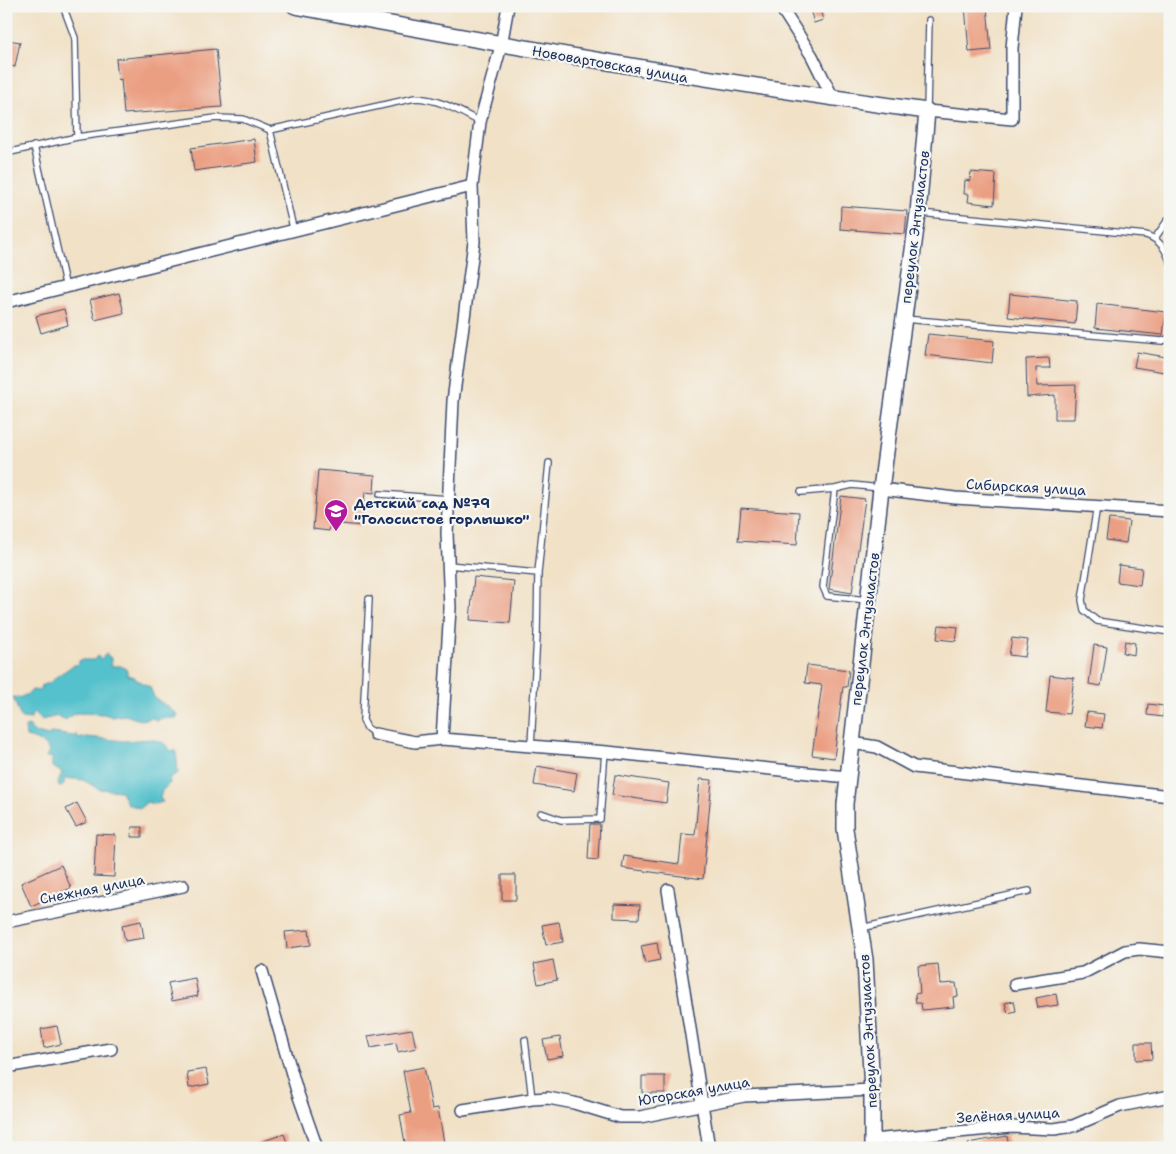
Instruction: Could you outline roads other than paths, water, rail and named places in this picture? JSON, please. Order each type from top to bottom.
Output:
[{"type":"main road","name":"Нововартовская улица","points":[[295,6],[501,46],[699,79],[927,111]]},
{"type":"main road","name":"переулок Энтузиастов","points":[[872,1144],[872,1090],[867,978],[845,829],[847,777],[881,489],[918,213],[927,111]]},
{"type":"street","points":[[442,739],[450,608],[448,565],[453,401],[474,242],[472,186],[480,122],[501,46],[508,6]]},
{"type":"street","points":[[780,6],[812,56],[833,98]]},
{"type":"street","points":[[927,111],[1012,119],[1012,48],[1016,6]]},
{"type":"street","points":[[6,302],[294,232],[472,186]]},
{"type":"street","name":"Сибирская улица","points":[[881,489],[955,498],[1170,511]]},
{"type":"street","points":[[375,734],[415,742],[442,739],[605,752],[847,777]]},
{"type":"street","points":[[852,743],[877,747],[914,767],[1170,796]]},
{"type":"street","name":"Снежная улица","points":[[6,922],[183,886]]},
{"type":"street","points":[[668,890],[709,1148]]},
{"type":"street","points":[[1015,984],[1083,973],[1125,951],[1139,949],[1170,952]]},
{"type":"street","points":[[262,971],[297,1091],[316,1148]]},
{"type":"street","points":[[6,1067],[111,1048]]},
{"type":"street","name":"Югорская улица","points":[[463,1110],[548,1098],[574,1103],[620,1117],[640,1117],[744,1096],[872,1090]]},
{"type":"street","name":"Зелёная улица","points":[[872,1144],[1011,1127],[1054,1129],[1073,1126],[1120,1106],[1170,1096]]},
{"type":"lane","points":[[63,6],[75,38],[77,137]]},
{"type":"lane","name":"переулок Энтузиастов","points":[[927,111],[930,20]]},
{"type":"lane","points":[[6,153],[77,137],[216,118],[244,119],[270,130],[415,98],[445,103],[480,122]]},
{"type":"lane","points":[[270,130],[294,232]]},
{"type":"lane","points":[[34,146],[66,288]]},
{"type":"lane","points":[[918,213],[1146,235],[1155,238],[1166,252],[1170,262]]},
{"type":"lane","points":[[1155,238],[1170,217]]},
{"type":"lane","points":[[904,320],[1162,342],[1170,338]]},
{"type":"lane","points":[[530,746],[537,635],[538,573],[549,463]]},
{"type":"lane","points":[[801,492],[852,486],[881,489]]},
{"type":"lane","points":[[835,489],[823,590],[828,596],[868,600]]},
{"type":"lane","points":[[380,494],[449,499]]},
{"type":"lane","points":[[1097,506],[1082,600],[1084,610],[1097,621],[1170,632]]},
{"type":"lane","points":[[448,565],[538,573]]},
{"type":"lane","points":[[369,599],[363,720],[367,728],[375,734]]},
{"type":"lane","points":[[541,813],[562,820],[600,819],[605,752]]},
{"type":"lane","points":[[861,928],[1029,891]]},
{"type":"lane","points":[[524,1040],[532,1099]]},
{"type":"water","points":[[106,654],[111,658],[111,666],[121,666],[127,670],[127,675],[135,677],[135,679],[150,687],[154,697],[178,715],[176,718],[161,718],[157,721],[153,718],[140,720],[125,715],[113,717],[104,714],[76,713],[65,720],[58,716],[41,720],[35,713],[32,714],[31,719],[21,718],[13,697],[19,698],[30,693],[32,690],[39,691],[42,685],[50,683],[73,665],[77,665],[80,660],[94,660],[97,656],[101,659]]},
{"type":"water","points":[[29,726],[33,732],[48,736],[51,733],[74,736],[77,734],[78,739],[87,737],[124,741],[151,739],[164,743],[171,751],[176,751],[178,773],[169,778],[170,783],[162,791],[160,798],[163,802],[154,804],[147,802],[140,808],[127,804],[121,791],[99,789],[83,780],[65,778],[63,786],[59,787],[58,783],[62,772],[52,767],[52,757],[46,757],[49,751],[45,745],[26,737],[25,727]]},
{"type":"place","name":"Детский сад №79 \"Голосистое горлышко\"","points":[[336,532]]}]
